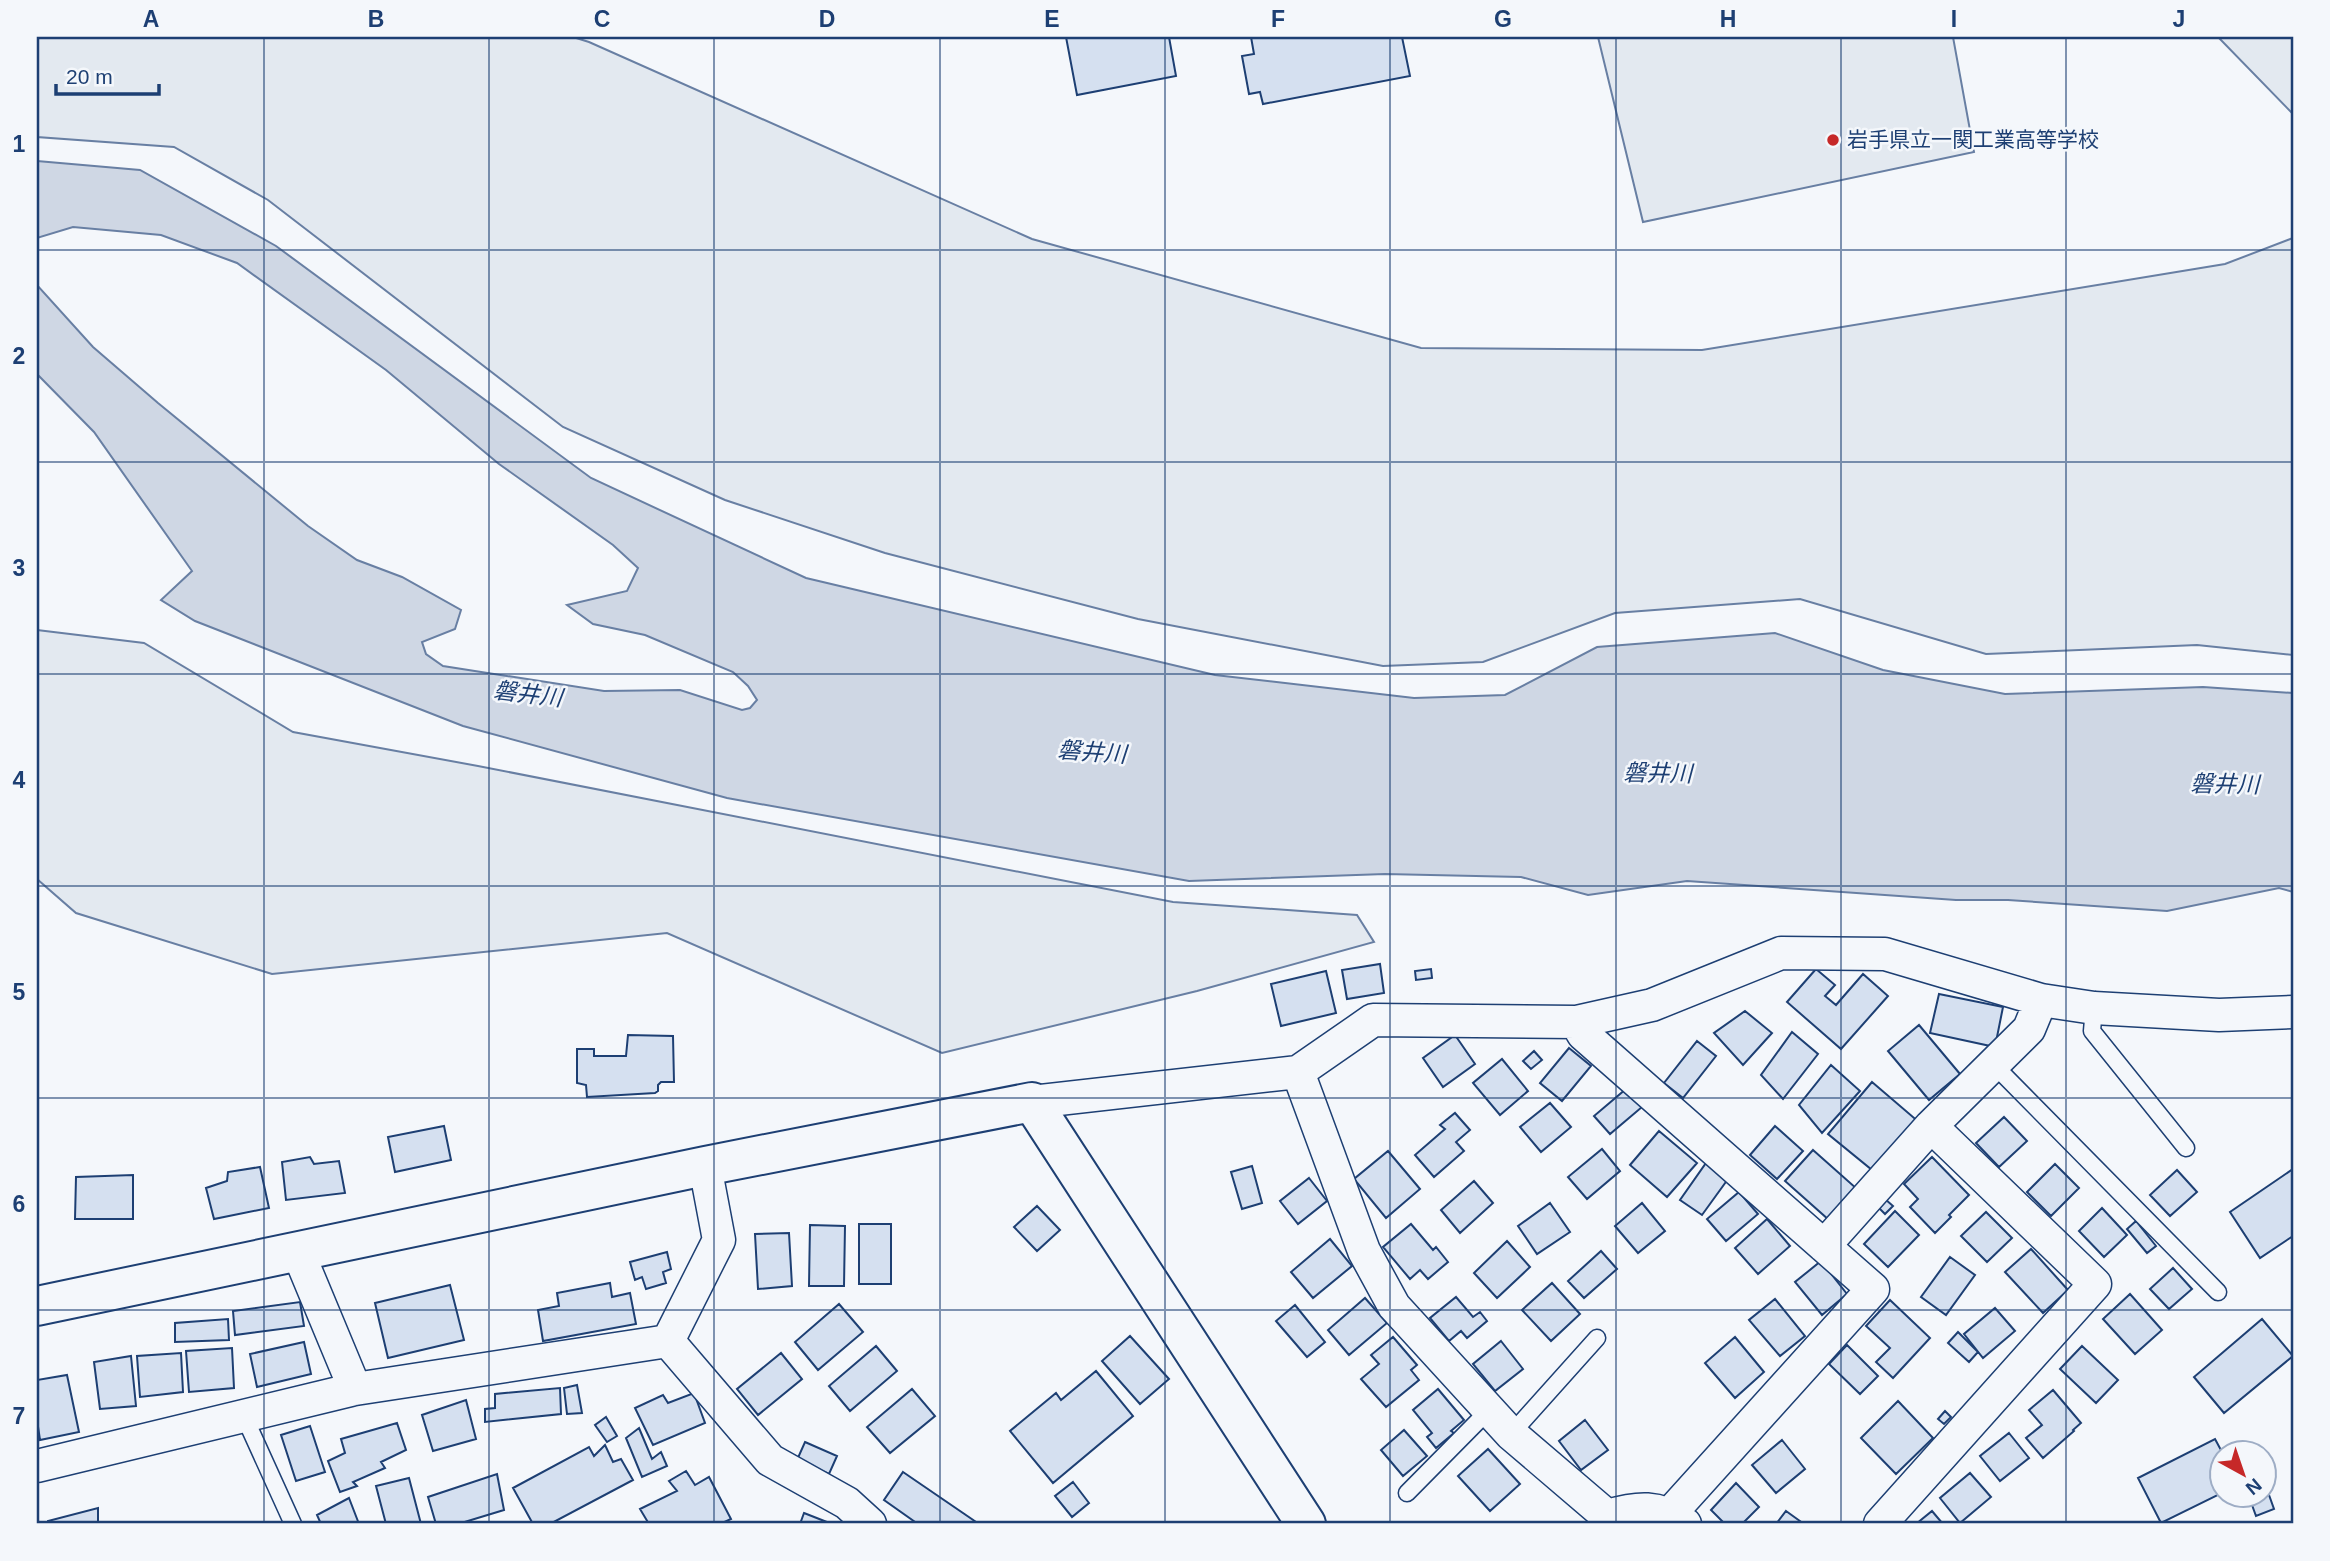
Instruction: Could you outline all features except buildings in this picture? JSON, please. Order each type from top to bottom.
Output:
[{"type":"street","points":[[37,1306],[705,1166],[1032,1102],[1298,1072],[1373,1020],[1576,1021],[1652,1005],[1781,953],[1885,954],[2041,1000],[2094,1007],[2219,1015],[2293,1012]]},
{"type":"street","points":[[1824,1247],[1931,1126],[2029,1028],[2041,1000]]},
{"type":"street","points":[[1298,1072],[1364,1251],[1394,1306],[1511,1434],[1603,1520],[1636,1508],[1678,1519],[1873,1289],[1583,1034],[1576,1021]]},
{"type":"street","points":[[1032,1102],[1306,1524]]},
{"type":"street","points":[[1880,1524],[2095,1284],[1931,1126]]},
{"type":"street","points":[[667,1341],[719,1240],[705,1166]]},
{"type":"street","points":[[298,1252],[355,1388]]},
{"type":"street","points":[[37,1466],[355,1388],[667,1341]]},
{"type":"street","points":[[667,1341],[770,1460],[847,1503],[870,1524]]},
{"type":"lane","points":[[2094,1007],[2092,1031],[2186,1148]]},
{"type":"lane","points":[[1993,1064],[2218,1292]]},
{"type":"lane","points":[[1511,1434],[1597,1338]]},
{"type":"lane","points":[[1407,1493],[1489,1410]]},
{"type":"lane","points":[[244,1416],[293,1524]]},
{"type":"shaded area","points":[[37,37],[573,37],[1032,239],[1421,348],[1702,350],[2225,264],[2293,238],[2293,655],[2197,645],[1986,654],[1800,599],[1615,613],[1483,662],[1383,666],[1138,619],[885,553],[725,500],[563,427],[268,200],[174,147],[37,137]]},
{"type":"shaded area","points":[[1598,37],[1953,37],[1974,152],[1643,222]]},
{"type":"shaded area","points":[[2218,37],[2293,37],[2293,114]]},
{"type":"shaded area","points":[[37,630],[144,643],[293,732],[1173,902],[1357,915],[1374,942],[1197,991],[942,1053],[667,933],[272,974],[76,913],[37,879]]},
{"type":"water","name":"磐井川","points":[[37,161],[140,170],[276,246],[591,478],[806,578],[1215,675],[1414,698],[1505,695],[1597,647],[1775,633],[1883,670],[2005,694],[2203,687],[2293,693],[2293,892],[2279,888],[2167,911],[2008,900],[1956,900],[1687,881],[1588,895],[1521,877],[1385,874],[1189,881],[727,798],[463,726],[195,621],[161,600],[192,571],[94,432],[37,374],[37,285],[93,347],[308,526],[357,560],[402,577],[461,610],[455,629],[422,642],[426,654],[443,666],[604,691],[680,690],[742,710],[750,708],[757,700],[748,686],[733,672],[645,635],[593,624],[567,605],[627,591],[638,568],[613,545],[499,464],[386,370],[237,263],[161,235],[73,227],[37,238]]},
{"type":"place","name":"岩手県立一関工業高等学校","points":[[1833,140]]}]
